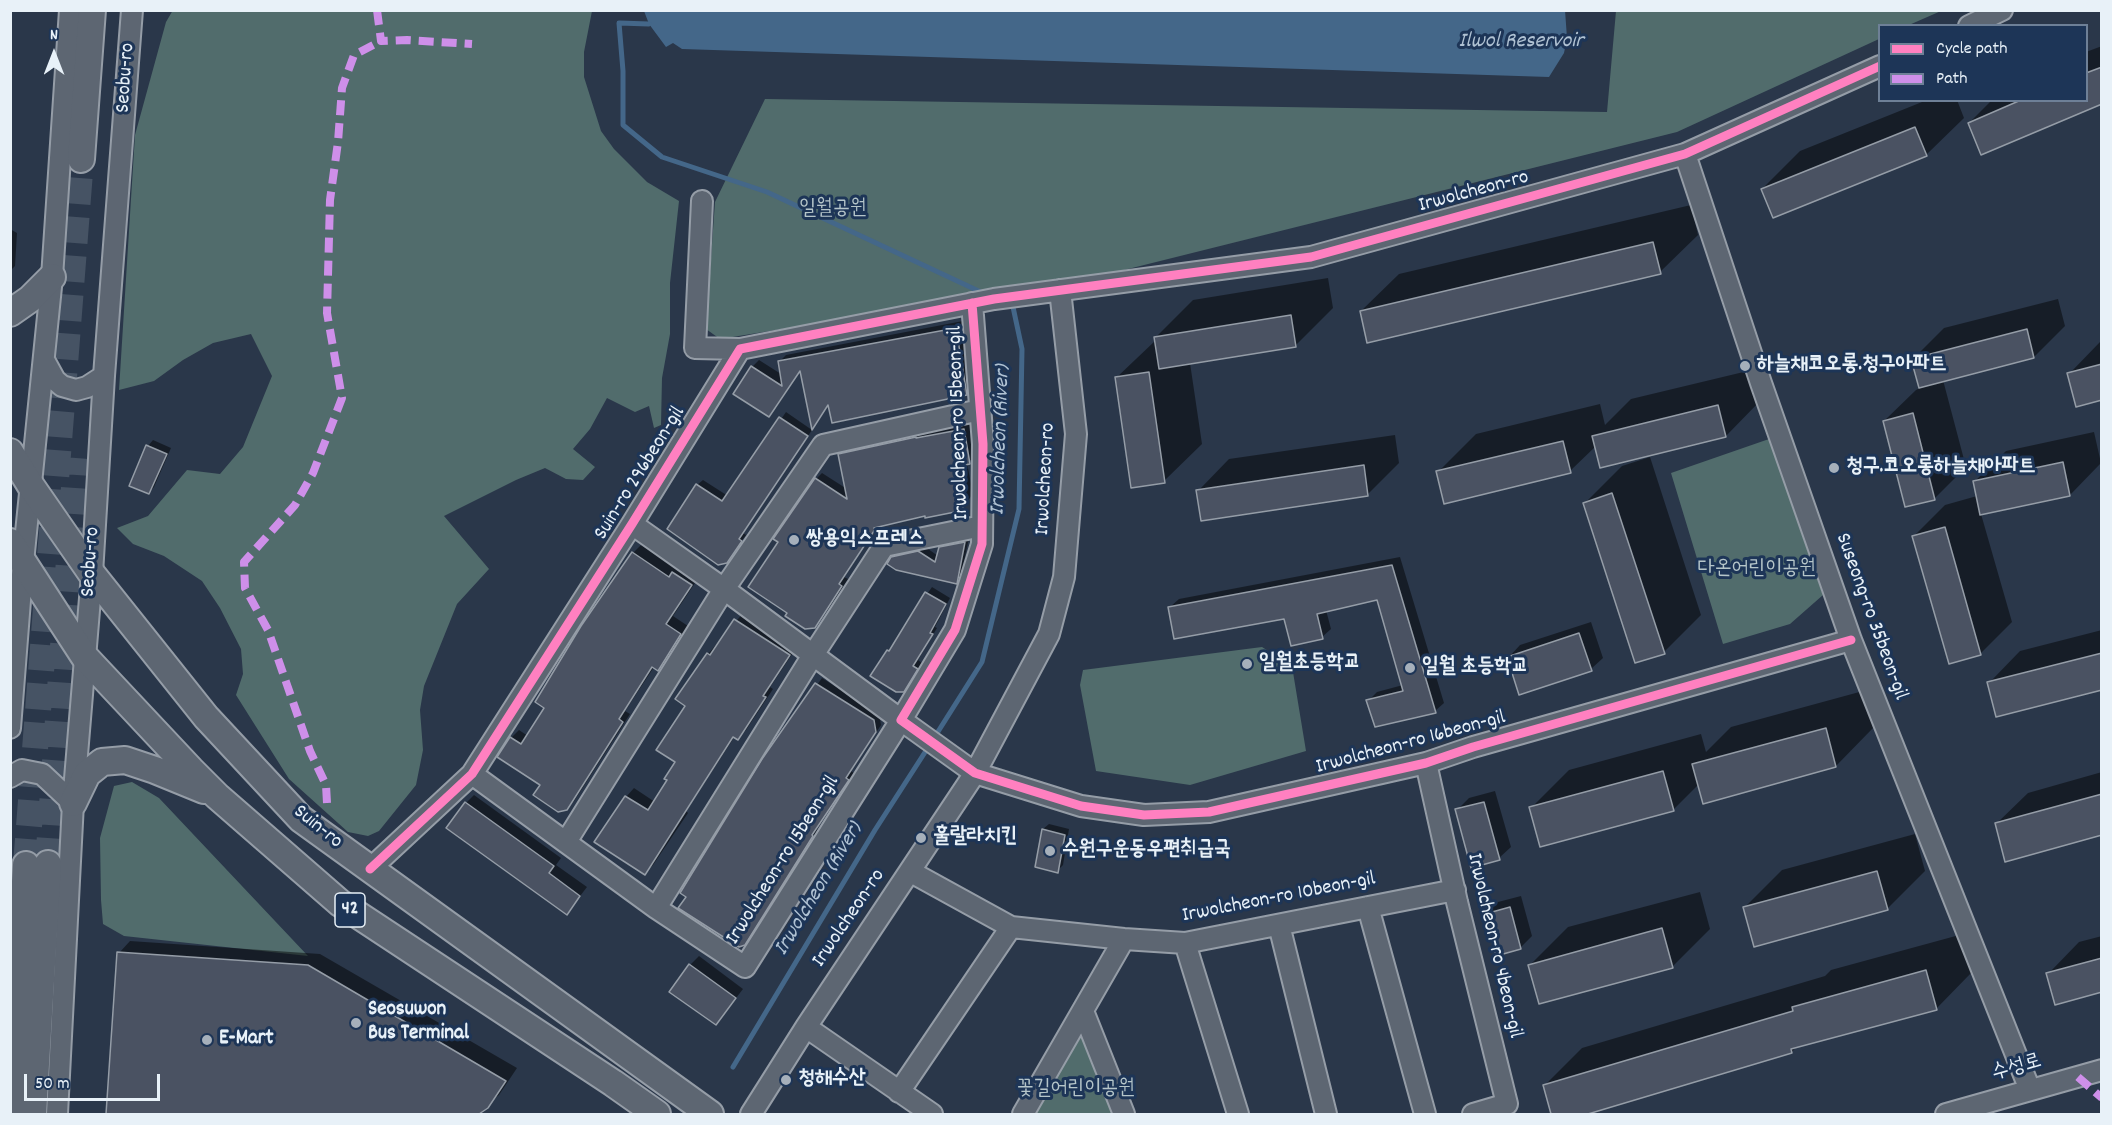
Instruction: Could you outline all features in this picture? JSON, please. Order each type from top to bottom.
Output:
[{"type":"main road","name":"Seobu-ro","points":[[92,10],[89,159],[108,10]]},
{"type":"main road","points":[[10,313],[30,299],[52,277]]},
{"type":"main road","name":"Suin-ro","points":[[10,452],[92,574],[206,717],[301,819],[710,1114]]},
{"type":"main road","name":"Suin-ro","points":[[17,552],[84,656],[218,796],[340,903],[657,1114]]},
{"type":"main road","points":[[74,803],[87,774],[102,762],[125,760],[218,796]]},
{"type":"main road","points":[[11,1114],[37,865],[33,1114]]},
{"type":"street","points":[[10,728],[17,552],[31,486],[44,360],[52,277],[70,10]]},
{"type":"street","name":"Seobu-ro","points":[[57,1114],[74,803],[132,10]]},
{"type":"street","points":[[1973,24],[2002,10]]},
{"type":"street","name":"Irwolcheon-ro","points":[[751,1114],[975,773],[1049,634],[1064,578],[1076,434],[1060,290],[1311,257],[1685,154],[1878,67]]},
{"type":"street","name":"Suseong-ro 35beon-gil","points":[[1685,154],[1754,362],[1851,640],[2030,1090]]},
{"type":"street","points":[[702,201],[695,348],[740,349],[972,303],[1060,290]]},
{"type":"street","name":"Irwolcheon-ro 15beon-gil","points":[[472,774],[656,908],[745,967],[956,630],[982,544],[983,444],[972,303]]},
{"type":"street","name":"Suin-ro 296beon-gil","points":[[370,870],[472,774],[632,524],[740,349]]},
{"type":"street","points":[[44,360],[55,380],[62,386],[76,390],[87,387],[104,376]]},
{"type":"street","name":"Irwolcheon-ro 15beon-gil","points":[[566,842],[724,589],[823,445],[980,410]]},
{"type":"street","points":[[632,524],[975,773]]},
{"type":"street","name":"Irwolcheon-ro 15beon-gil","points":[[656,908],[813,655],[884,546],[982,526]]},
{"type":"street","name":"Irwolcheon-ro 16beon-gil","points":[[975,773],[1081,806],[1144,815],[1209,812],[1426,763],[1473,747],[1851,640]]},
{"type":"street","name":"Irwolcheon-ro 4beon-gil","points":[[1426,763],[1509,1109],[1473,1114]]},
{"type":"street","points":[[10,777],[22,770],[42,774],[74,803]]},
{"type":"street","name":"Irwolcheon-ro 10beon-gil","points":[[911,872],[1011,927],[1185,943],[1455,890]]},
{"type":"street","points":[[1368,907],[1425,1114]]},
{"type":"street","points":[[1279,925],[1326,1114]]},
{"type":"street","points":[[899,1092],[1011,927]]},
{"type":"street","points":[[1023,1114],[1124,939]]},
{"type":"street","points":[[1185,943],[1238,1114]]},
{"type":"street","points":[[1083,1011],[1124,1114]]},
{"type":"street","points":[[806,1027],[932,1114]]},
{"type":"street","name":"수성로","points":[[1946,1114],[2102,1071]]},
{"type":"green space","points":[[173,10],[592,11],[584,52],[584,77],[601,131],[614,149],[647,182],[679,201],[670,283],[670,334],[662,378],[661,425],[654,428],[649,406],[635,412],[607,398],[590,429],[573,449],[595,467],[583,480],[566,479],[545,468],[444,516],[489,569],[457,604],[424,686],[420,710],[423,750],[416,785],[379,831],[368,836],[348,832],[289,779],[236,695],[243,674],[241,649],[220,608],[202,581],[164,556],[133,544],[117,528],[148,516],[187,470],[220,474],[243,447],[272,376],[251,334],[213,343],[183,360],[154,381],[119,390],[135,135],[166,22]]},
{"type":"green space","name":"일월공원","points":[[1616,11],[1941,11],[1911,24],[1878,24],[1878,39],[1677,132],[1080,281],[720,339],[706,329],[715,202],[765,99],[1607,112]]},
{"type":"green space","name":"다온어린이공원","points":[[1769,439],[1823,595],[1790,624],[1723,644],[1671,473]]},
{"type":"green space","points":[[1262,647],[1292,666],[1306,751],[1190,785],[1096,771],[1080,685],[1083,670]]},
{"type":"green space","points":[[132,782],[159,798],[308,956],[124,936],[103,924],[100,838],[114,786]]},
{"type":"green space","name":"꽃길어린이공원","points":[[1081,1033],[1113,1114],[1032,1114]]},
{"type":"water","name":"Ilwol Reservoir","points":[[1565,10],[1567,38],[1564,53],[1549,77],[682,49],[673,43],[666,47],[649,24],[644,11]]},
{"type":"building","points":[[2102,67],[2102,104],[1981,155],[1968,123],[2016,102],[2088,102],[2088,72]]},
{"type":"building","points":[[1915,127],[1927,156],[1773,218],[1761,189]]},
{"type":"building","points":[[1653,242],[1661,274],[1367,343],[1360,311]]},
{"type":"building","points":[[1291,315],[1296,347],[1159,369],[1154,337]]},
{"type":"building","points":[[956,328],[967,395],[832,423],[828,405],[812,430],[800,371],[769,417],[733,394],[751,366],[782,386],[778,361]]},
{"type":"building","points":[[2027,329],[2034,358],[1919,388],[1911,359]]},
{"type":"building","points":[[2102,364],[2102,400],[2076,407],[2067,373]]},
{"type":"building","points":[[1149,372],[1165,483],[1131,488],[1115,377]]},
{"type":"building","points":[[1718,405],[1726,437],[1600,468],[1592,436]]},
{"type":"building","points":[[1913,413],[1935,500],[1905,507],[1883,421]]},
{"type":"building","points":[[779,417],[808,436],[739,539],[742,541],[727,563],[718,565],[667,529],[696,484],[722,501]]},
{"type":"building","points":[[964,429],[970,464],[960,466],[967,502],[960,511],[925,518],[925,516],[874,528],[876,528],[839,584],[842,586],[815,628],[805,629],[785,616],[787,613],[748,587],[778,542],[773,539],[815,478],[847,499],[838,454]]},
{"type":"building","points":[[1563,441],[1571,473],[1444,504],[1436,471]]},
{"type":"building","points":[[146,445],[167,454],[149,494],[129,486]]},
{"type":"building","points":[[2063,462],[2070,496],[1980,515],[1973,481]]},
{"type":"building","points":[[1364,465],[1368,496],[1201,521],[1196,490]]},
{"type":"building","points":[[1612,493],[1665,654],[1635,663],[1583,503]]},
{"type":"building","points":[[1945,527],[1981,655],[1949,664],[1912,536]]},
{"type":"building","points":[[965,542],[957,584],[896,570],[887,564],[891,557],[918,551],[935,562],[939,547]]},
{"type":"building","points":[[632,552],[669,577],[672,572],[692,585],[666,624],[681,634],[658,671],[652,667],[619,719],[623,722],[567,810],[558,812],[533,795],[540,785],[497,757],[510,737],[521,744],[544,708],[535,702],[581,626]]},
{"type":"building","name":"일월 초등학교","points":[[1392,565],[1436,713],[1375,727],[1366,700],[1403,691],[1377,600],[1317,614],[1323,639],[1291,646],[1284,619],[1174,639],[1168,607]]},
{"type":"building","points":[[925,592],[946,604],[930,633],[933,634],[913,666],[918,669],[904,692],[896,692],[870,676],[887,650],[889,651]]},
{"type":"building","points":[[734,619],[790,655],[738,740],[733,737],[645,875],[594,842],[625,796],[648,810],[667,780],[664,779],[675,762],[656,750],[685,706],[675,699],[707,653],[710,655]]},
{"type":"building","points":[[1579,633],[1592,671],[1519,695],[1507,657]]},
{"type":"building","points":[[2102,653],[2102,690],[1996,717],[1987,682]]},
{"type":"building","points":[[815,683],[874,720],[876,732],[846,778],[849,780],[812,835],[745,945],[739,947],[678,908],[686,897],[680,893],[762,759]]},
{"type":"building","points":[[1826,728],[1836,767],[1703,804],[1692,764]]},
{"type":"building","points":[[1663,771],[1674,811],[1540,847],[1529,807]]},
{"type":"building","points":[[2102,794],[2102,835],[2005,862],[1995,823]]},
{"type":"building","points":[[465,802],[554,866],[549,873],[580,896],[567,915],[446,828]]},
{"type":"building","points":[[1484,802],[1500,860],[1471,868],[1455,809]]},
{"type":"building","name":"수원구운동우편취급국","points":[[1042,829],[1065,835],[1058,873],[1035,867]]},
{"type":"building","points":[[1877,871],[1888,910],[1754,947],[1743,907]]},
{"type":"building","points":[[1510,907],[1521,949],[1496,956],[1485,914]]},
{"type":"building","points":[[1662,928],[1673,968],[1539,1004],[1528,965]]},
{"type":"building","name":"E-Mart","points":[[117,952],[308,965],[506,1081],[488,1108],[479,1114],[106,1114]]},
{"type":"building","points":[[2102,958],[2102,992],[2055,1005],[2046,973]]},
{"type":"building","points":[[689,964],[736,998],[716,1025],[669,992]]},
{"type":"building","points":[[1926,970],[1937,1010],[1791,1049],[1792,1053],[1588,1114],[1551,1114],[1543,1085],[1793,1011],[1792,1007]]},
{"type":"waterway","name":"Irwolcheon (River)","points":[[649,24],[619,23],[623,71],[623,125],[662,157],[767,192],[985,294]]},
{"type":"waterway","name":"Irwolcheon (River)","points":[[934,738],[982,662],[1019,509],[1022,349],[1013,307],[1005,303]]},
{"type":"waterway","name":"Irwolcheon (River)","points":[[733,1067],[875,830],[929,746]]},
{"type":"tunnel","points":[[26,865],[81,159]]},
{"type":"tunnel","points":[[48,864],[76,458]]},
{"type":"marked path","points":[[377,10],[381,41],[407,40],[472,44]]},
{"type":"marked path","points":[[327,803],[326,785],[310,751],[268,630],[245,588],[244,562],[295,505],[313,473],[342,398],[327,313],[330,200],[342,88],[354,55],[381,41]]},
{"type":"marked path","points":[[2078,1077],[2102,1098]]},
{"type":"cycle path","points":[[370,869],[472,774],[632,524],[740,349],[994,299],[1311,257],[1685,154],[1878,67]]},
{"type":"cycle path","points":[[972,303],[983,444],[982,544],[955,630],[901,720],[975,773],[1081,806],[1144,815],[1209,812],[1426,763],[1473,747],[1851,640]]},
{"type":"place","name":"하늘채코오롱.청구아파트","points":[[1745,366]]},
{"type":"place","name":"청구.코오롱하늘채아파트","points":[[1834,468]]},
{"type":"place","name":"쌍용익스프레스","points":[[794,540]]},
{"type":"place","name":"일월초등학교","points":[[1247,664]]},
{"type":"place","name":"일월 초등학교","points":[[1410,668]]},
{"type":"place","name":"훌랄라치킨","points":[[921,838]]},
{"type":"place","name":"수원구운동우편취급국","points":[[1050,851]]},
{"type":"place","name":"Seosuwon Bus Terminal","points":[[356,1023]]},
{"type":"place","name":"E-Mart","points":[[207,1040]]},
{"type":"place","name":"청해수산","points":[[786,1080]]}]
